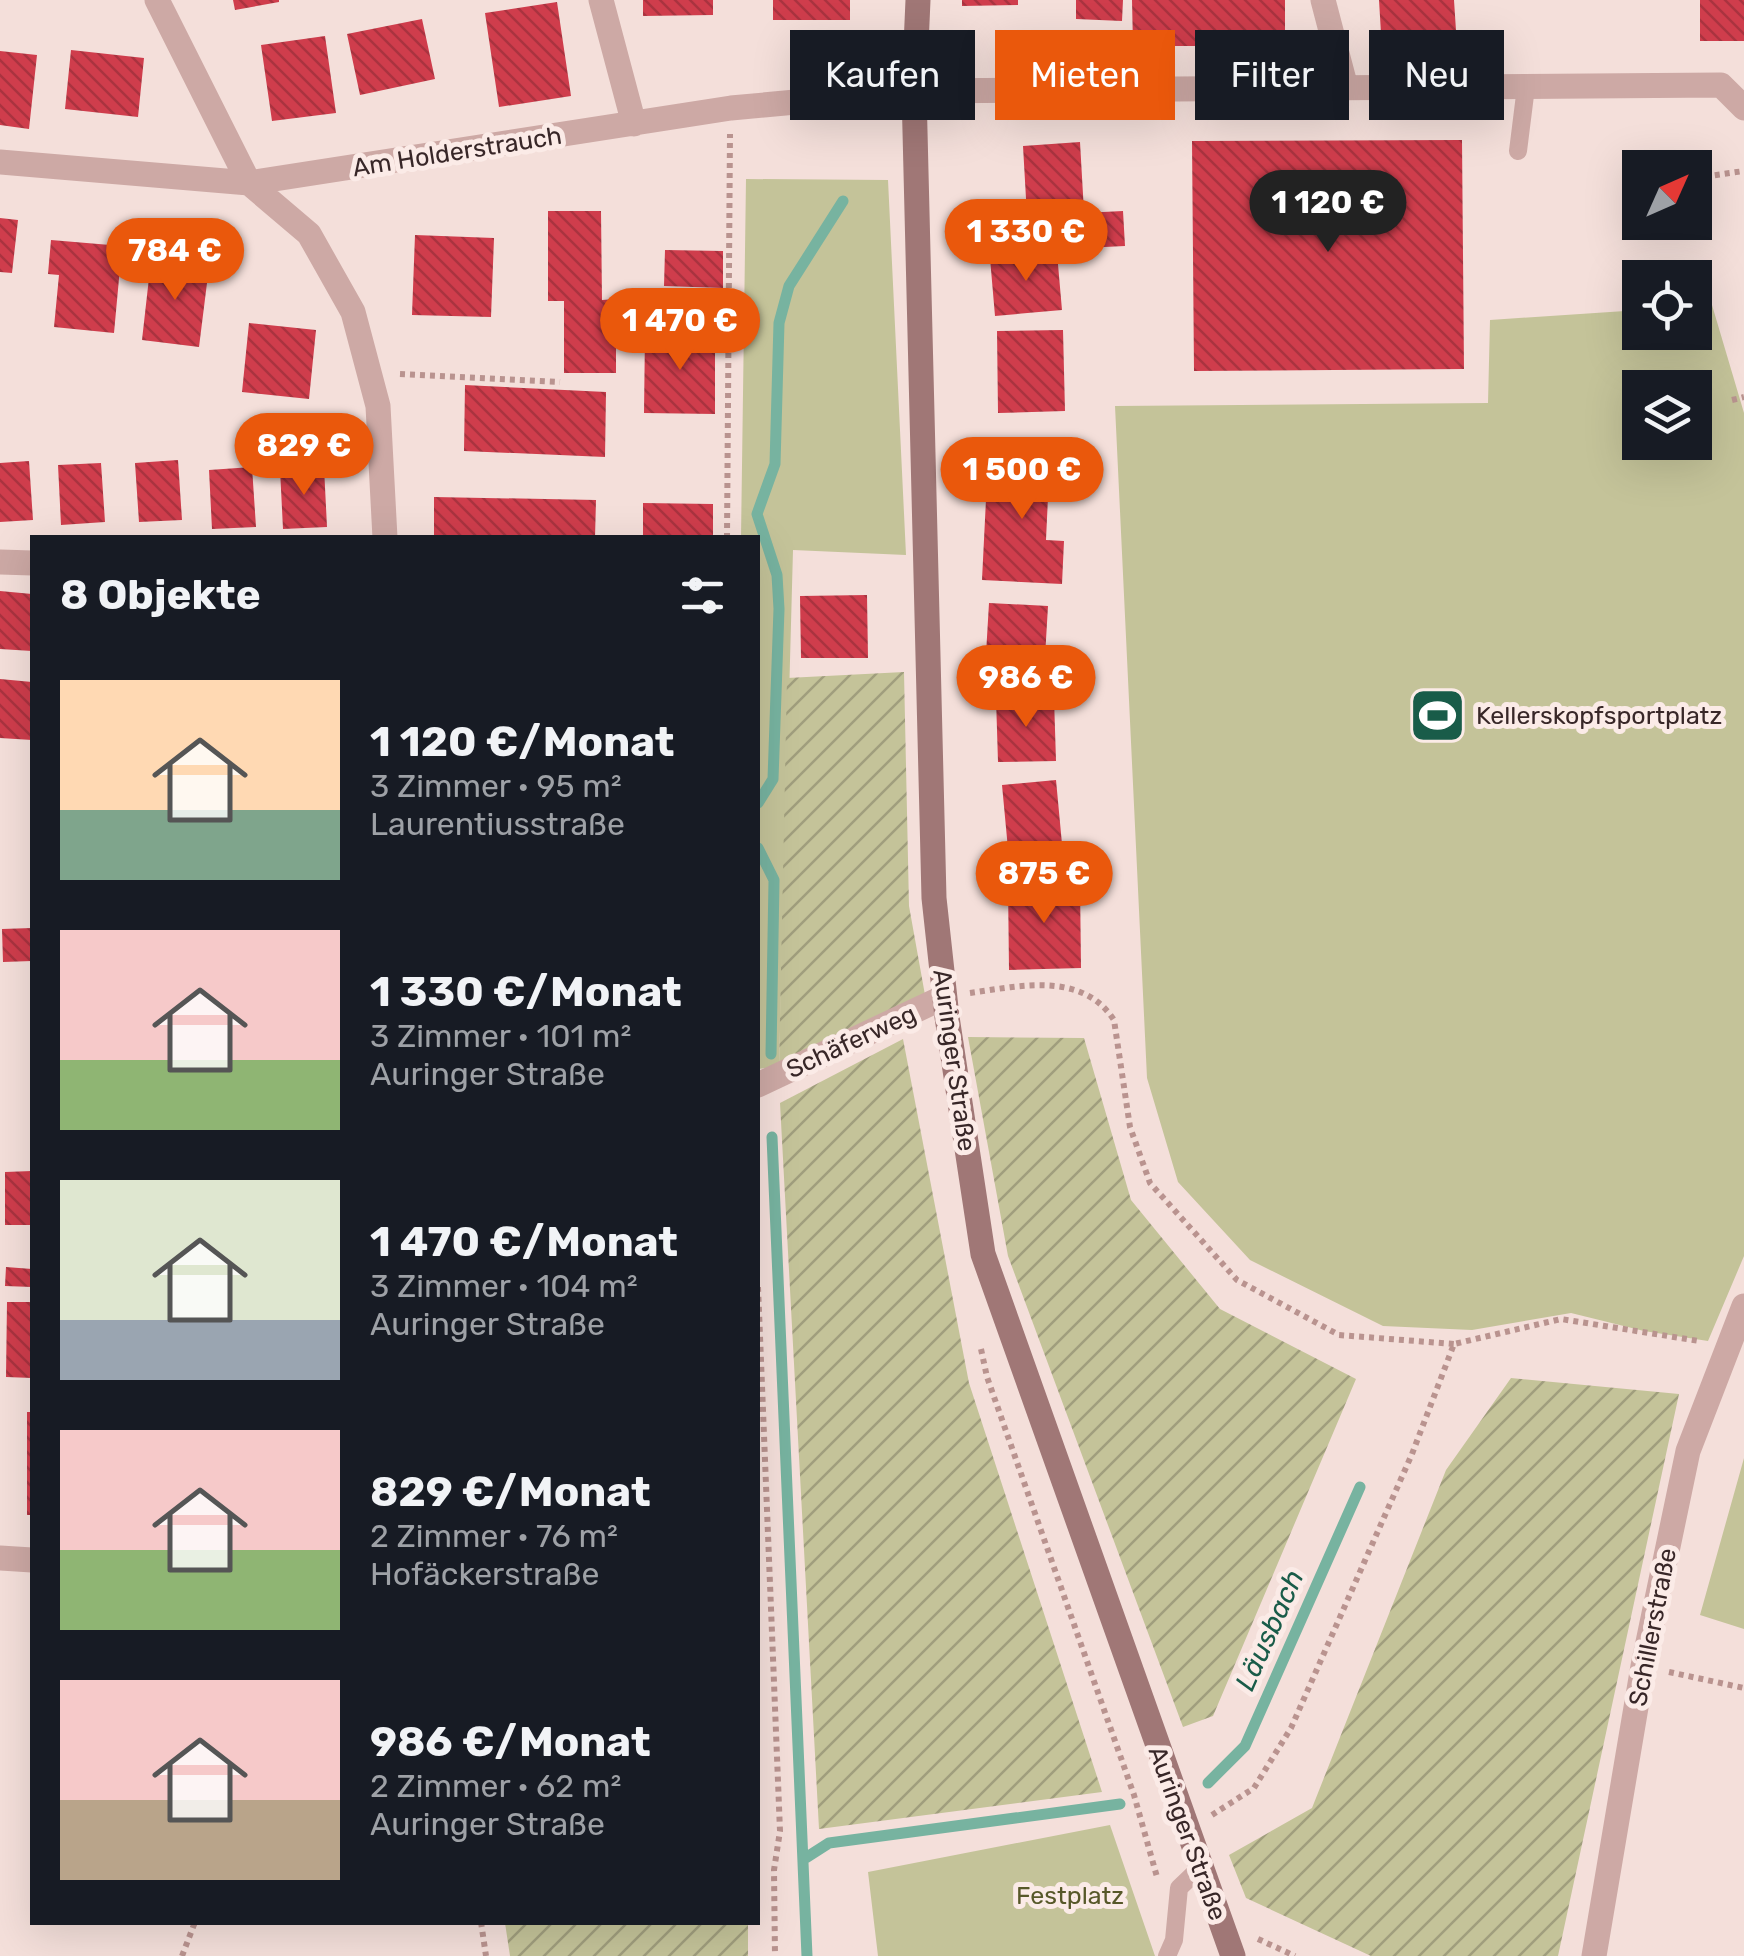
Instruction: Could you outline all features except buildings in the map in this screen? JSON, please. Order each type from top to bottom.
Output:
[{"type":"street","points":[[157,0],[249,183],[309,234],[353,312],[378,406],[385,535]]},
{"type":"street","points":[[601,0],[634,124]]},
{"type":"street","name":"Auringer Straße","points":[[917,30],[918,0]]},
{"type":"street","points":[[1324,0],[1332,30]]},
{"type":"street","name":"Am Holderstrauch","points":[[1349,88],[1722,85],[1744,108]]},
{"type":"street","name":"Am Holderstrauch","points":[[975,91],[1195,89]]},
{"type":"street","name":"Am Holderstrauch","points":[[0,162],[249,183],[730,108],[790,102]]},
{"type":"street","name":"Auringer Straße","points":[[915,120],[934,898],[944,997],[983,1254],[1233,1956]]},
{"type":"street","points":[[0,562],[30,563]]},
{"type":"street","name":"Schäferweg","points":[[760,1084],[944,997]]},
{"type":"street","name":"Schillerstraße","points":[[1594,1956],[1643,1666],[1688,1451],[1744,1306]]},
{"type":"street","points":[[0,1558],[30,1560]]},
{"type":"lane","points":[[1518,151],[1526,87]]},
{"type":"lane","points":[[1167,1956],[1174,1940],[1179,1888],[1200,1868]]},
{"type":"path","points":[[727,535],[730,108]]},
{"type":"path","points":[[1712,176],[1744,172]]},
{"type":"path","points":[[369,372],[560,382]]},
{"type":"path","points":[[1732,400],[1744,397]]},
{"type":"path","points":[[944,997],[1023,986],[1062,986],[1104,1005],[1114,1020],[1130,1128],[1150,1183],[1238,1280],[1339,1335],[1454,1344],[1561,1320],[1730,1345]]},
{"type":"path","points":[[760,1336],[780,1831],[774,1870],[774,1956]]},
{"type":"path","points":[[1186,1832],[1254,1788],[1291,1728],[1412,1454],[1454,1344]]},
{"type":"path","points":[[1643,1666],[1744,1688]]},
{"type":"path","points":[[182,1956],[194,1925]]},
{"type":"path","points":[[481,1925],[486,1956]]},
{"type":"green space","points":[[746,179],[888,180],[906,555],[793,550],[779,1066],[760,1069],[760,535],[741,535]]},
{"type":"green space","name":"Kellerskopfsportplatz","points":[[1712,305],[1744,413],[1744,1256],[1708,1341],[1644,1331],[1571,1313],[1472,1330],[1383,1326],[1250,1260],[1178,1182],[1147,1078],[1115,406],[1488,403],[1490,320],[1622,311],[1622,350],[1712,350]]},
{"type":"green space","points":[[904,672],[909,906],[925,995],[779,1067],[787,678]]},
{"type":"green space","points":[[968,1037],[1084,1038],[1131,1200],[1220,1309],[1356,1379],[1213,1716],[1183,1727],[1008,1256]]},
{"type":"green space","points":[[903,1039],[969,1383],[1102,1792],[819,1829],[780,1103]]},
{"type":"green space","points":[[1511,1378],[1679,1394],[1558,1956],[1371,1956],[1246,1898],[1229,1855],[1312,1808],[1446,1470]]},
{"type":"green space","points":[[1744,1458],[1744,1629],[1700,1615]]},
{"type":"green space","name":"Festplatz","points":[[1110,1825],[1155,1956],[878,1956],[868,1872]]},
{"type":"green space","points":[[505,1925],[748,1925],[748,1956],[510,1956]]},
{"type":"waterway","points":[[760,800],[773,779],[779,609],[777,575],[757,514],[775,464],[779,323],[789,286],[843,201]]},
{"type":"waterway","points":[[760,852],[774,880],[771,1054]]},
{"type":"waterway","points":[[772,1137],[807,1956]]},
{"type":"waterway","name":"Läusbach","points":[[1208,1783],[1245,1746],[1360,1487]]},
{"type":"waterway","name":"Läusbach","points":[[804,1859],[829,1843],[1120,1804]]},
{"type":"place","name":"Kellerskopfsportplatz","points":[[1437,715]]}]
